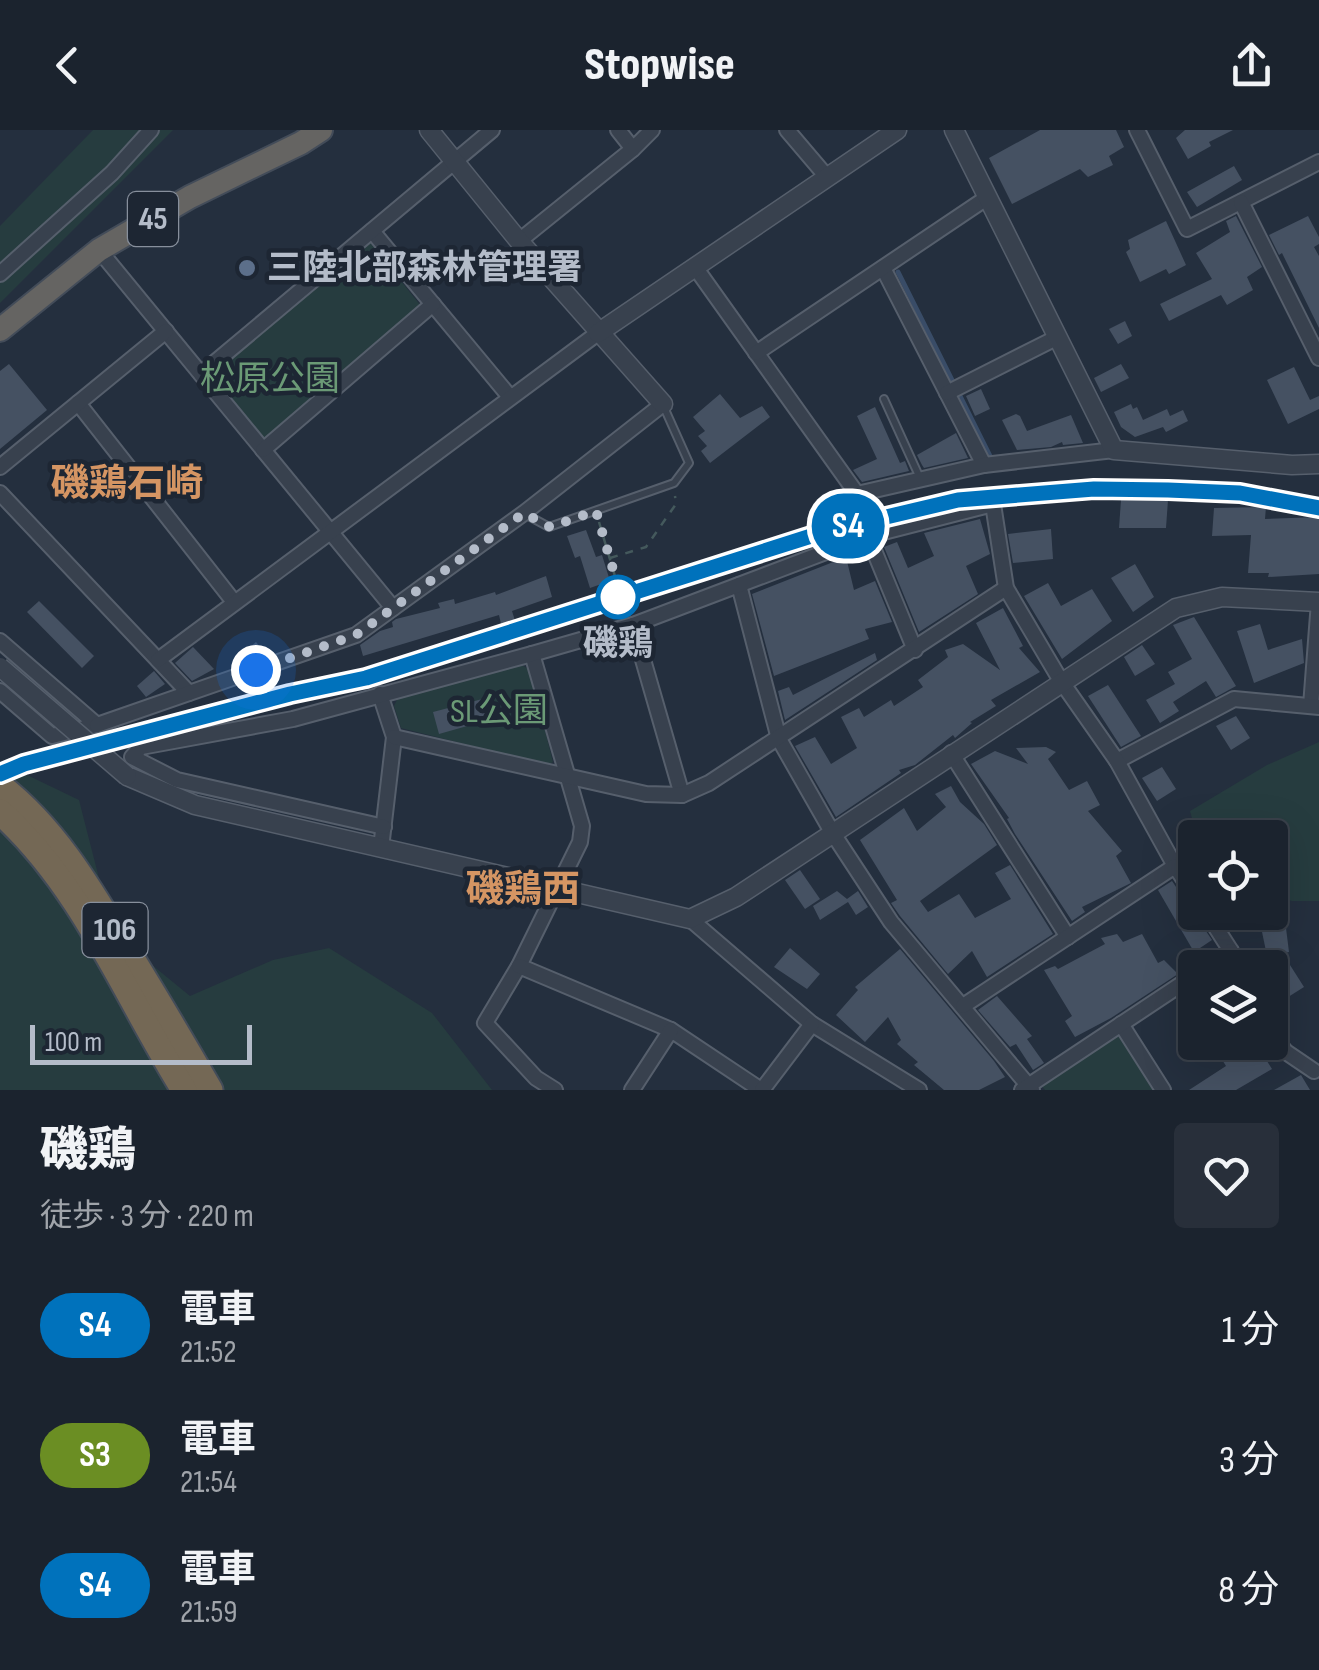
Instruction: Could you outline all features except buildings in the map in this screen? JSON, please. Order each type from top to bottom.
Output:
[{"type":"highway","name":"45","points":[[0,330],[99,250],[321,130]]},
{"type":"highway","name":"106","points":[[0,786],[33,816],[68,858],[210,1090]]},
{"type":"highway","name":"106","points":[[0,812],[54,871],[184,1090]]},
{"type":"street","points":[[0,274],[100,184],[151,130]]},
{"type":"street","points":[[0,692],[52,736],[97,725],[356,635],[524,513],[663,404],[519,241],[429,130]]},
{"type":"street","points":[[201,374],[492,130]]},
{"type":"street","points":[[618,130],[634,149]]},
{"type":"street","points":[[519,241],[634,149],[652,130]]},
{"type":"street","points":[[788,130],[827,177]]},
{"type":"street","points":[[158,660],[598,333],[897,130]]},
{"type":"street","points":[[954,130],[1114,450]]},
{"type":"street","points":[[1137,130],[1186,229],[1319,162]]},
{"type":"street","points":[[756,353],[988,197]]},
{"type":"street","points":[[1240,202],[1319,358]]},
{"type":"street","points":[[372,231],[510,397]]},
{"type":"street","points":[[99,250],[393,608]]},
{"type":"street","points":[[695,267],[858,494],[868,536],[915,650]]},
{"type":"street","points":[[883,268],[984,465]]},
{"type":"street","points":[[264,450],[433,304]]},
{"type":"street","points":[[0,467],[166,331]]},
{"type":"street","points":[[947,393],[1058,336]]},
{"type":"street","points":[[78,403],[234,602]]},
{"type":"street","points":[[858,494],[984,465],[1114,450],[1319,464]]},
{"type":"street","points":[[0,493],[189,693]]},
{"type":"street","points":[[384,827],[178,780],[132,757],[140,747],[293,719],[633,625],[868,536],[993,504],[1006,588],[1061,681],[1117,761],[1178,870]]},
{"type":"street","points":[[739,585],[779,739],[832,832],[890,922],[1027,1088],[1178,986]]},
{"type":"street","points":[[394,737],[646,794],[682,794],[709,784],[1006,588]]},
{"type":"street","points":[[690,919],[736,896],[1176,608],[1222,597],[1319,602],[1315,707],[1234,699],[1117,761]]},
{"type":"street","points":[[633,625],[682,794]]},
{"type":"street","points":[[0,641],[97,725]]},
{"type":"street","points":[[532,654],[582,826],[580,842],[485,1023],[536,1078],[555,1090]]},
{"type":"street","points":[[0,667],[127,776],[195,805],[690,919],[812,1024],[918,1090]]},
{"type":"street","points":[[380,694],[394,737],[381,848]]},
{"type":"street","points":[[951,753],[1068,937]]},
{"type":"street","points":[[963,1006],[1175,866]]},
{"type":"street","points":[[518,966],[672,1030],[761,1090],[812,1024]]},
{"type":"street","points":[[1121,1024],[1163,1090]]},
{"type":"street","points":[[632,1090],[672,1030]]},
{"type":"street","points":[[1288,1053],[1314,1072]]},
{"type":"lane","points":[[884,399],[920,480]]},
{"type":"lane","points":[[524,513],[550,527],[674,483],[689,462],[663,404]]},
{"type":"path","points":[[610,558],[646,546],[676,504],[674,483]]},
{"type":"path","points":[[596,511],[619,590]]},
{"type":"green space","points":[[93,130],[173,130],[0,303],[0,226]]},
{"type":"green space","name":"松原公園","points":[[368,240],[421,306],[263,441],[208,375]]},
{"type":"green space","name":"SL公園","points":[[520,664],[530,670],[553,762],[547,765],[401,728],[394,706],[398,698]]},
{"type":"green space","points":[[1319,742],[1319,901],[1288,900],[1288,820],[1192,820],[1190,811],[1267,765]]},
{"type":"green space","points":[[0,762],[79,800],[113,933],[190,996],[273,960],[329,948],[432,1013],[492,1090],[0,1090]]},
{"type":"green space","points":[[1117,1034],[1153,1090],[1045,1090],[1040,1084]]},
{"type":"waterway","points":[[898,272],[992,460]]},
{"type":"railway","points":[[25,764],[290,694],[366,678],[813,537],[927,506],[1046,490],[1138,488],[1229,495],[1319,508]]},
{"type":"train","name":"S4","points":[[0,774],[24,764],[212,714],[366,678],[827,531],[958,500],[1094,489],[1168,490],[1240,493],[1319,508]]},
{"type":"place","name":"三陸北部森林管理署","points":[[247,268]]},
{"type":"place","name":"磯鶏","points":[[618,597]]},
{"type":"district","name":"磯鶏石崎","points":[[127,484]]},
{"type":"district","name":"磯鶏西","points":[[523,890]]},
{"type":"route","points":[[256,670],[356,635],[524,513],[550,527],[596,511],[618,597]]}]
